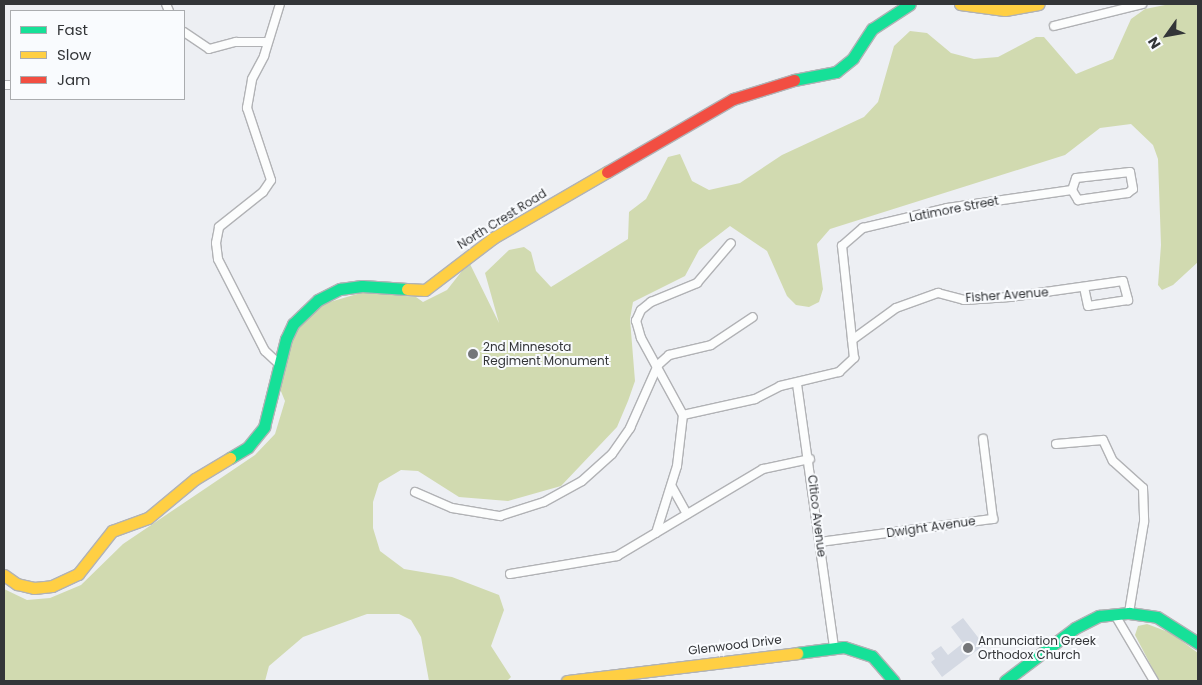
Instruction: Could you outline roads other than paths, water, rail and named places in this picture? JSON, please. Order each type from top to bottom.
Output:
[{"type":"street","points":[[278,363],[264,351],[218,259],[216,243],[220,227],[263,192],[271,180],[247,108],[252,79],[264,56],[266,42],[280,4]]},
{"type":"street","name":"North Crest Road","points":[[4,574],[17,584],[34,588],[52,586],[78,574],[112,531],[148,518],[196,479],[248,447],[264,427],[278,363],[293,324],[318,300],[340,289],[362,286],[425,290],[493,238],[733,99],[782,81],[818,78],[836,72],[852,58],[872,29],[897,9],[910,4]]},
{"type":"street","points":[[960,4],[1004,10],[1038,4]]},
{"type":"street","points":[[1054,26],[1142,4]]},
{"type":"street","points":[[185,33],[209,49],[236,42],[266,42]]},
{"type":"street","points":[[1130,172],[1133,189],[1128,193],[1078,200],[1072,190],[1076,178],[1130,172]]},
{"type":"street","name":"Latimore Street","points":[[852,340],[842,246],[863,228],[947,208],[1072,190]]},
{"type":"street","points":[[656,533],[672,487],[683,415],[658,365],[641,338],[636,321],[641,310],[697,283],[731,243]]},
{"type":"street","name":"Fisher Avenue","points":[[852,340],[896,308],[938,293],[964,300],[1123,281],[1128,300],[1088,306],[1084,287]]},
{"type":"street","points":[[415,492],[452,508],[500,516],[544,502],[582,481],[612,454],[630,428],[658,365],[669,355],[711,345],[753,317]]},
{"type":"street","points":[[683,415],[755,399],[780,386],[797,384],[839,372],[854,358],[852,340]]},
{"type":"street","name":"Citico Avenue","points":[[797,384],[810,459],[834,647]]},
{"type":"street","name":"Dwight Avenue","points":[[820,542],[993,519],[982,439]]},
{"type":"street","points":[[1056,444],[1103,440],[1106,452],[1143,488],[1146,498],[1128,613]]},
{"type":"street","points":[[510,574],[617,556],[763,469],[810,459]]},
{"type":"street","points":[[672,487],[687,514]]},
{"type":"street","points":[[1005,681],[1075,628],[1099,616],[1128,613],[1157,617],[1198,643]]},
{"type":"street","points":[[1115,615],[1154,681]]},
{"type":"street","name":"Glenwood Drive","points":[[567,681],[834,647],[856,649],[872,656],[894,681]]},
{"type":"place","name":"2nd Minnesota Regiment Monument","points":[[473,354]]},
{"type":"place","name":"Annunciation Greek Orthodox Church","points":[[968,648]]}]
